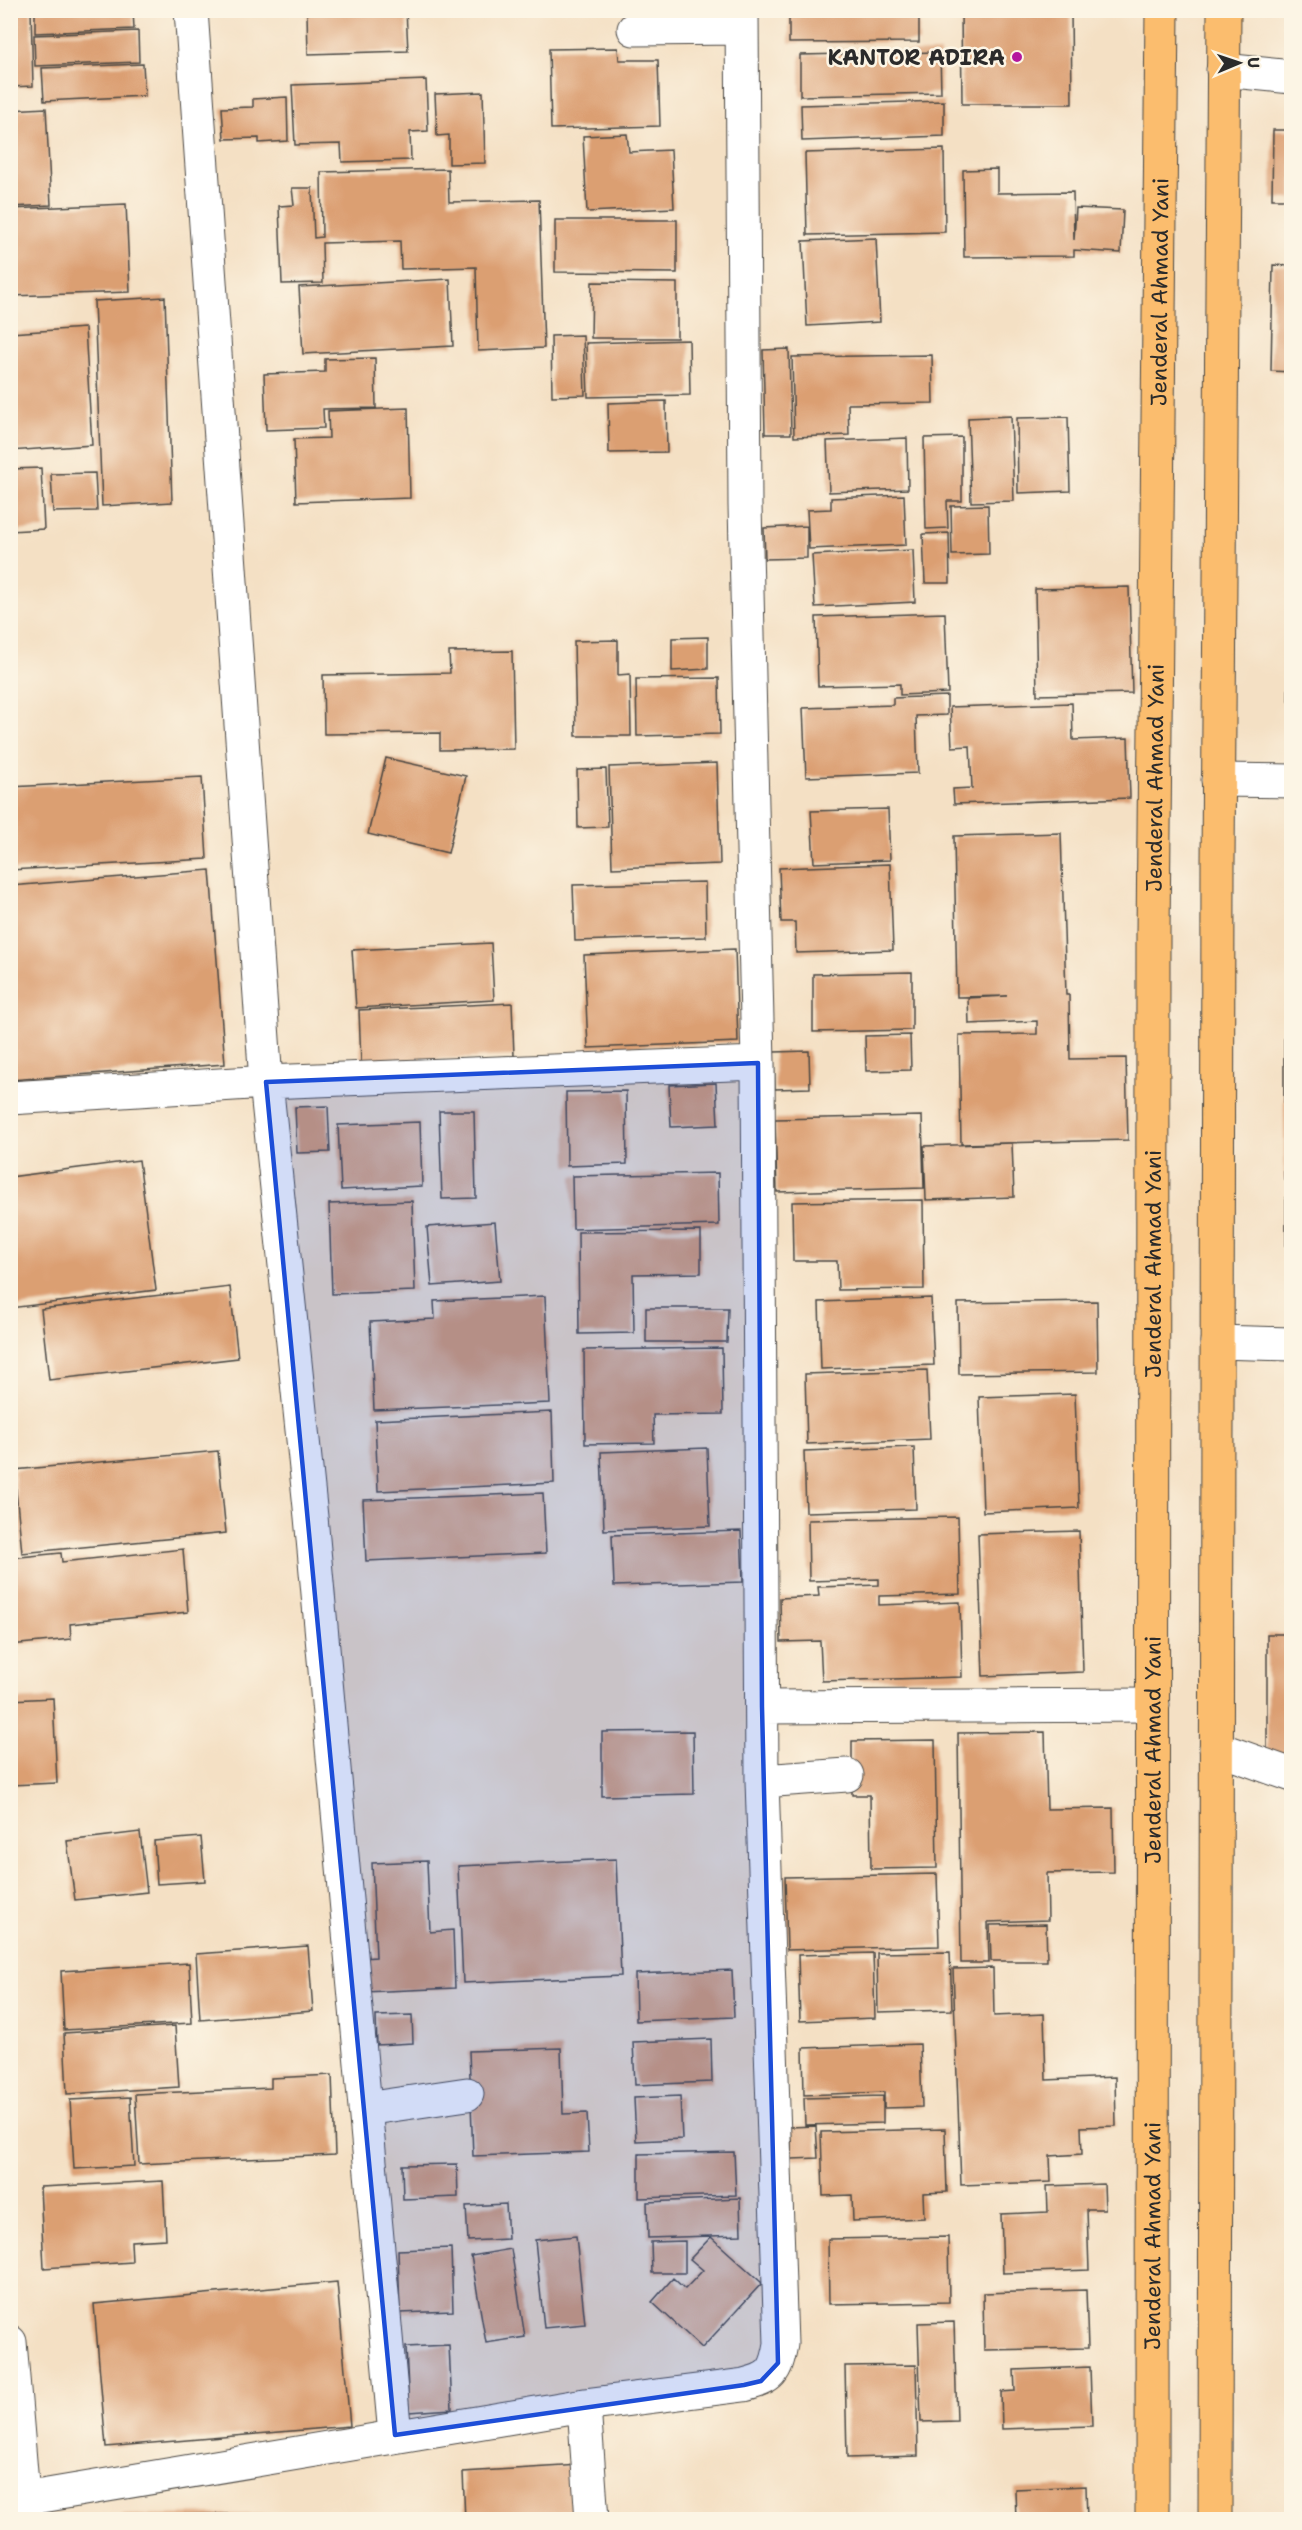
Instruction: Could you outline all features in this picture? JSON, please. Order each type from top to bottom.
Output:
[{"type":"highway","name":"Jenderal Ahmad Yani","points":[[1152,2520],[1153,934],[1162,10]]},
{"type":"highway","points":[[1215,2520],[1218,780],[1224,10]]},
{"type":"street","points":[[191,10],[266,1082],[311,1517],[395,2435]]},
{"type":"street","points":[[10,2342],[25,2509],[395,2435],[584,2405],[744,2385],[762,2381],[772,2373],[778,2363],[781,2344],[762,1781],[758,1063],[745,505],[742,19],[634,29]]},
{"type":"street","points":[[1223,70],[1292,77]]},
{"type":"street","points":[[1218,780],[1292,781]]},
{"type":"street","points":[[10,1098],[266,1082],[758,1063]]},
{"type":"street","points":[[1216,1342],[1292,1344]]},
{"type":"street","points":[[762,1707],[1153,1705]]},
{"type":"street","points":[[1216,1748],[1292,1775]]},
{"type":"street","points":[[762,1781],[847,1775]]},
{"type":"street","points":[[365,2109],[467,2094]]},
{"type":"street","points":[[584,2405],[592,2520]]},
{"type":"highlighted area","points":[[758,1063],[762,1707],[778,2363],[761,2381],[744,2385],[395,2435],[266,1082]]},
{"type":"building","points":[[10,10],[31,10],[33,86],[10,87]]},
{"type":"building","points":[[35,10],[133,10],[134,29],[35,33]]},
{"type":"building","points":[[406,10],[408,51],[308,54],[307,13]]},
{"type":"building","points":[[789,10],[919,10],[919,42],[789,43]]},
{"type":"building","name":"KANTOR ADIRA","points":[[961,10],[1071,10],[1072,104],[962,104]]},
{"type":"building","points":[[138,31],[139,62],[35,66],[34,35]]},
{"type":"building","points":[[618,48],[619,60],[658,60],[660,126],[551,129],[549,49]]},
{"type":"building","points":[[940,52],[941,93],[800,96],[800,55]]},
{"type":"building","points":[[143,64],[145,96],[44,101],[42,68]]},
{"type":"building","points":[[426,80],[428,131],[410,132],[411,160],[342,162],[341,144],[295,145],[292,85]]},
{"type":"building","points":[[483,92],[485,163],[449,164],[449,135],[437,136],[435,94]]},
{"type":"building","points":[[287,97],[288,141],[259,143],[259,138],[224,139],[222,108],[253,107],[253,99]]},
{"type":"building","points":[[944,101],[944,136],[802,141],[801,105]]},
{"type":"building","points":[[46,108],[51,205],[10,207],[10,110]]},
{"type":"building","points":[[1273,130],[1292,130],[1292,199],[1272,199]]},
{"type":"building","points":[[627,134],[629,152],[671,150],[674,208],[587,212],[583,136]]},
{"type":"building","points":[[944,149],[945,232],[807,235],[805,153]]},
{"type":"building","points":[[448,169],[449,202],[539,200],[544,348],[478,351],[476,267],[401,269],[400,241],[322,243],[323,283],[282,284],[279,206],[294,205],[292,188],[312,188],[314,238],[322,237],[321,172]]},
{"type":"building","points":[[997,169],[997,193],[1073,192],[1074,240],[1076,208],[1123,210],[1121,253],[1074,250],[1074,256],[964,257],[963,170]]},
{"type":"building","points":[[126,204],[130,292],[10,296],[10,209]]},
{"type":"building","points":[[555,220],[677,220],[677,273],[555,272]]},
{"type":"building","points":[[876,238],[880,322],[807,326],[803,241]]},
{"type":"building","points":[[1273,265],[1292,266],[1292,372],[1271,371]]},
{"type":"building","points":[[450,279],[453,346],[303,354],[299,287]]},
{"type":"building","points":[[592,282],[677,283],[677,338],[591,338]]},
{"type":"building","points":[[165,297],[172,502],[102,506],[94,301]]},
{"type":"building","points":[[85,328],[92,445],[10,451],[10,333]]},
{"type":"building","points":[[583,335],[585,395],[552,396],[551,336]]},
{"type":"building","points":[[689,340],[690,395],[588,397],[586,343]]},
{"type":"building","points":[[789,349],[791,434],[765,434],[763,350]]},
{"type":"building","points":[[932,355],[933,403],[848,404],[849,435],[794,437],[792,357]]},
{"type":"building","points":[[375,358],[376,408],[323,409],[324,428],[266,430],[264,374],[325,372],[325,359]]},
{"type":"building","points":[[666,401],[667,452],[609,453],[608,403]]},
{"type":"building","points":[[408,408],[410,498],[296,502],[294,439],[329,438],[328,411]]},
{"type":"building","points":[[1011,416],[1014,501],[971,502],[968,418]]},
{"type":"building","points":[[1068,417],[1070,491],[1018,493],[1017,418]]},
{"type":"building","points":[[962,437],[962,501],[947,501],[948,528],[926,529],[924,438]]},
{"type":"building","points":[[907,438],[908,489],[829,492],[827,441]]},
{"type":"building","points":[[41,468],[44,529],[10,531],[10,469]]},
{"type":"building","points":[[95,473],[97,511],[53,512],[51,474]]},
{"type":"building","points":[[904,495],[906,545],[809,549],[807,510],[831,509],[831,498]]},
{"type":"building","points":[[988,505],[989,554],[952,555],[951,506]]},
{"type":"building","points":[[807,526],[807,558],[765,559],[764,528]]},
{"type":"building","points":[[949,533],[950,583],[925,583],[923,534]]},
{"type":"building","points":[[913,550],[915,602],[815,607],[812,555]]},
{"type":"building","points":[[1129,587],[1132,693],[1037,695],[1035,589]]},
{"type":"building","points":[[945,613],[948,693],[900,695],[900,684],[818,686],[816,617]]},
{"type":"building","points":[[708,637],[708,669],[672,671],[672,638]]},
{"type":"building","points":[[618,640],[618,675],[630,674],[631,736],[576,736],[574,641]]},
{"type":"building","points":[[1289,641],[1292,641],[1292,702],[1288,701]]},
{"type":"building","points":[[512,651],[514,749],[440,750],[440,733],[324,734],[323,675],[450,673],[449,652]]},
{"type":"building","points":[[719,678],[720,734],[637,736],[636,679]]},
{"type":"building","points":[[947,696],[947,715],[916,716],[918,773],[806,777],[803,708],[893,705],[893,698]]},
{"type":"building","points":[[1072,703],[1073,740],[1128,738],[1130,798],[954,804],[953,789],[972,788],[970,746],[952,747],[950,707]]},
{"type":"building","points":[[386,758],[466,776],[448,853],[368,834]]},
{"type":"building","points":[[717,763],[720,864],[612,868],[609,767]]},
{"type":"building","points":[[606,769],[608,827],[578,828],[577,770]]},
{"type":"building","points":[[202,777],[207,859],[10,870],[10,787]]},
{"type":"building","points":[[888,809],[890,860],[814,863],[811,811]]},
{"type":"building","points":[[1061,833],[1070,1059],[1126,1058],[1128,1140],[961,1144],[959,1035],[1037,1034],[1037,1021],[969,1024],[968,998],[1007,996],[957,997],[954,836]]},
{"type":"building","points":[[890,864],[893,950],[796,953],[795,922],[781,922],[779,868]]},
{"type":"building","points":[[210,870],[225,1064],[10,1080],[10,886]]},
{"type":"building","points":[[705,882],[706,937],[575,941],[573,885]]},
{"type":"building","points":[[491,943],[494,1000],[356,1008],[352,950]]},
{"type":"building","points":[[735,949],[738,1042],[588,1048],[584,955]]},
{"type":"building","points":[[912,972],[912,1030],[813,1032],[813,974]]},
{"type":"building","points":[[512,1003],[514,1056],[361,1063],[359,1010]]},
{"type":"building","points":[[1284,1034],[1292,1034],[1292,1179],[1284,1179]]},
{"type":"building","points":[[910,1035],[911,1070],[866,1071],[865,1036]]},
{"type":"building","points":[[809,1051],[810,1088],[775,1089],[774,1052]]},
{"type":"building","points":[[716,1083],[718,1125],[671,1127],[669,1085]]},
{"type":"building","points":[[626,1091],[627,1164],[567,1166],[566,1092]]},
{"type":"building","points":[[328,1106],[330,1152],[297,1153],[295,1107]]},
{"type":"building","points":[[439,1111],[474,1111],[476,1198],[442,1199]]},
{"type":"building","points":[[922,1116],[924,1188],[777,1192],[775,1119]]},
{"type":"building","points":[[420,1122],[422,1186],[341,1190],[338,1125]]},
{"type":"building","points":[[1012,1143],[1014,1197],[926,1200],[924,1146]]},
{"type":"building","points":[[139,1160],[156,1290],[10,1308],[10,1177]]},
{"type":"building","points":[[718,1173],[719,1225],[573,1229],[572,1176]]},
{"type":"building","points":[[1286,1194],[1292,1194],[1292,1270],[1286,1270]]},
{"type":"building","points":[[923,1200],[924,1289],[838,1290],[837,1261],[793,1261],[792,1202]]},
{"type":"building","points":[[412,1201],[415,1291],[332,1294],[329,1204]]},
{"type":"building","points":[[495,1222],[500,1281],[432,1286],[427,1227]]},
{"type":"building","points":[[701,1231],[701,1273],[633,1274],[634,1333],[579,1334],[578,1232]]},
{"type":"building","points":[[230,1287],[238,1358],[49,1380],[41,1309]]},
{"type":"building","points":[[545,1296],[550,1403],[374,1410],[370,1322],[435,1319],[434,1301]]},
{"type":"building","points":[[931,1298],[934,1365],[821,1369],[819,1302]]},
{"type":"building","points":[[1097,1301],[1098,1372],[959,1374],[958,1303]]},
{"type":"building","points":[[646,1308],[728,1308],[727,1342],[646,1342]]},
{"type":"building","points":[[722,1348],[723,1414],[653,1415],[654,1443],[585,1444],[584,1350]]},
{"type":"building","points":[[927,1370],[930,1439],[807,1444],[805,1374]]},
{"type":"building","points":[[1075,1394],[1079,1508],[983,1512],[979,1397]]},
{"type":"building","points":[[552,1412],[554,1483],[378,1491],[375,1420]]},
{"type":"building","points":[[914,1447],[916,1509],[806,1512],[804,1451]]},
{"type":"building","points":[[707,1448],[710,1526],[604,1530],[601,1452]]},
{"type":"building","points":[[218,1451],[226,1533],[22,1553],[14,1470]]},
{"type":"building","points":[[543,1493],[546,1553],[366,1561],[363,1500]]},
{"type":"building","points":[[958,1517],[960,1594],[879,1596],[879,1605],[960,1602],[962,1677],[822,1681],[820,1641],[781,1642],[780,1598],[819,1596],[818,1587],[879,1585],[879,1579],[809,1581],[808,1520]]},
{"type":"building","points":[[741,1531],[743,1582],[614,1586],[612,1535]]},
{"type":"building","points":[[1079,1531],[1083,1672],[983,1676],[978,1534]]},
{"type":"building","points":[[183,1549],[188,1612],[70,1624],[71,1639],[10,1645],[10,1558],[61,1553],[62,1562]]},
{"type":"building","points":[[1267,1634],[1292,1634],[1292,1759],[1267,1759]]},
{"type":"building","points":[[53,1698],[57,1783],[10,1785],[10,1700]]},
{"type":"building","points":[[693,1731],[694,1794],[602,1796],[602,1732]]},
{"type":"building","points":[[1045,1732],[1047,1809],[1113,1808],[1114,1872],[1047,1873],[1048,1920],[988,1922],[989,1963],[961,1963],[958,1733]]},
{"type":"building","points":[[935,1740],[937,1868],[871,1869],[870,1795],[852,1795],[852,1741]]},
{"type":"building","points":[[140,1832],[147,1892],[75,1900],[67,1841]]},
{"type":"building","points":[[201,1837],[205,1881],[157,1884],[154,1841]]},
{"type":"building","points":[[616,1859],[621,1976],[463,1983],[458,1866]]},
{"type":"building","points":[[427,1861],[430,1932],[453,1930],[455,1988],[364,1992],[363,1958],[376,1957],[372,1863]]},
{"type":"building","points":[[937,1874],[939,1946],[787,1950],[785,1877]]},
{"type":"building","points":[[1046,1924],[1047,1961],[991,1961],[990,1925]]},
{"type":"building","points":[[308,1946],[313,2011],[200,2020],[196,1954]]},
{"type":"building","points":[[950,1952],[952,2010],[878,2012],[877,1953]]},
{"type":"building","points":[[873,1953],[875,2018],[800,2021],[798,1955]]},
{"type":"building","points":[[189,1963],[192,2023],[64,2030],[61,1971]]},
{"type":"building","points":[[993,1968],[994,2016],[1044,2014],[1046,2080],[1115,2077],[1116,2126],[1081,2127],[1082,2154],[1050,2156],[1051,2182],[961,2185],[953,1969]]},
{"type":"building","points":[[732,1970],[734,2017],[636,2021],[635,1974]]},
{"type":"building","points":[[412,2015],[413,2043],[377,2045],[376,2016]]},
{"type":"building","points":[[175,2026],[179,2087],[67,2094],[64,2033]]},
{"type":"building","points":[[711,2039],[712,2082],[635,2085],[633,2042]]},
{"type":"building","points":[[920,2044],[922,2107],[884,2108],[884,2092],[804,2095],[803,2048]]},
{"type":"building","points":[[561,2048],[563,2114],[587,2113],[589,2152],[473,2156],[469,2051]]},
{"type":"building","points":[[332,2075],[335,2155],[139,2164],[135,2094],[271,2088],[271,2078]]},
{"type":"building","points":[[680,2096],[682,2139],[636,2141],[634,2098]]},
{"type":"building","points":[[883,2096],[883,2123],[805,2125],[804,2098]]},
{"type":"building","points":[[130,2097],[134,2166],[74,2169],[70,2100]]},
{"type":"building","points":[[816,2126],[818,2158],[792,2159],[790,2127]]},
{"type":"building","points":[[945,2129],[947,2192],[923,2193],[924,2218],[853,2221],[852,2195],[823,2196],[821,2132]]},
{"type":"building","points":[[734,2152],[736,2195],[639,2198],[639,2154]]},
{"type":"building","points":[[457,2164],[458,2197],[403,2199],[402,2165]]},
{"type":"building","points":[[163,2181],[166,2239],[131,2241],[132,2262],[44,2268],[40,2187]]},
{"type":"building","points":[[1104,2184],[1105,2209],[1087,2209],[1089,2270],[1003,2273],[1001,2214],[1048,2212],[1047,2186]]},
{"type":"building","points":[[740,2198],[741,2235],[648,2238],[647,2202]]},
{"type":"building","points":[[506,2204],[508,2239],[468,2241],[466,2206]]},
{"type":"building","points":[[576,2236],[585,2324],[544,2328],[535,2240]]},
{"type":"building","points":[[711,2237],[762,2283],[702,2348],[652,2302],[673,2278],[685,2289],[703,2270],[690,2259]]},
{"type":"building","points":[[948,2237],[949,2302],[829,2304],[828,2239]]},
{"type":"building","points":[[685,2241],[685,2273],[652,2273],[651,2242]]},
{"type":"building","points":[[451,2248],[453,2311],[400,2313],[398,2250]]},
{"type":"building","points":[[511,2249],[525,2337],[486,2343],[471,2256]]},
{"type":"building","points":[[337,2282],[350,2426],[106,2447],[94,2304]]},
{"type":"building","points":[[1086,2290],[1088,2348],[984,2350],[983,2293]]},
{"type":"building","points":[[954,2322],[957,2421],[921,2422],[918,2323]]},
{"type":"building","points":[[449,2345],[452,2409],[409,2412],[406,2347]]},
{"type":"building","points":[[916,2365],[918,2456],[847,2458],[845,2366]]},
{"type":"building","points":[[1090,2367],[1092,2426],[1002,2429],[1001,2392],[1015,2391],[1014,2370]]},
{"type":"building","points":[[581,2465],[584,2520],[465,2520],[463,2472]]},
{"type":"building","points":[[1086,2486],[1087,2520],[1016,2520],[1015,2489]]},
{"type":"building","points":[[270,2514],[270,2520],[120,2520],[121,2515]]},
{"type":"place","name":"KANTOR ADIRA","points":[[1017,57]]}]
